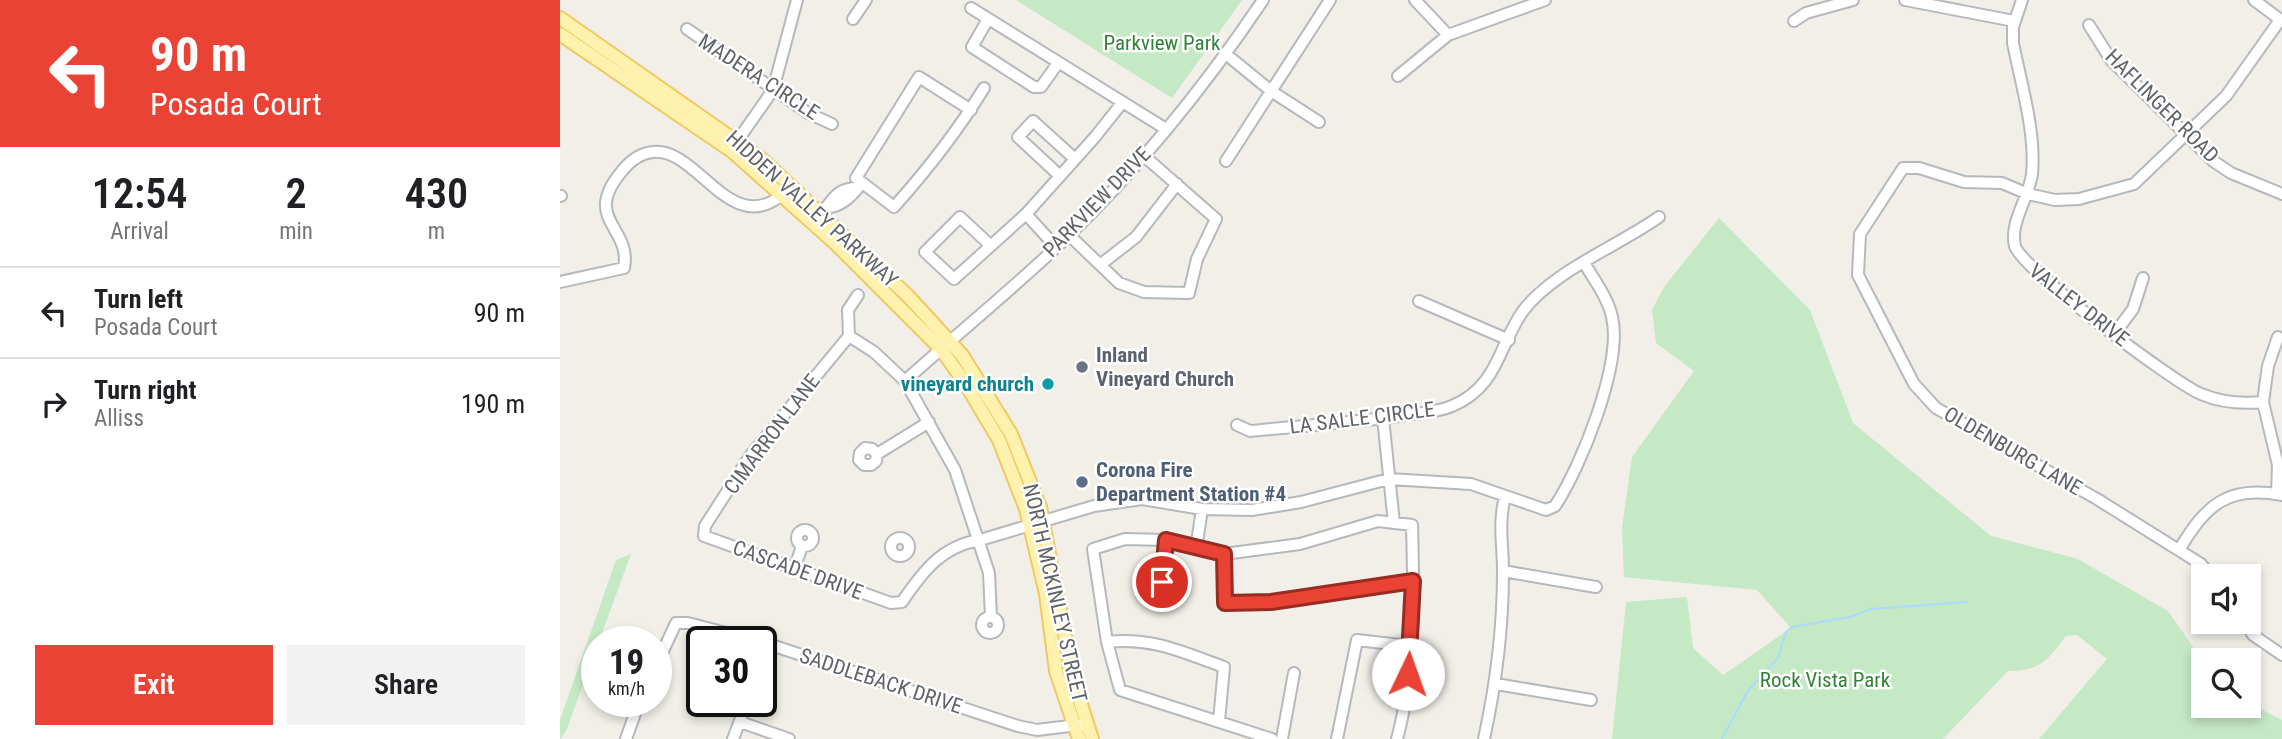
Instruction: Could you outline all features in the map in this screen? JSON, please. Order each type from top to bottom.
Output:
[{"type":"main road","name":"HIDDEN VALLEY PARKWAY","points":[[560,18],[738,140],[824,210],[945,345]]},
{"type":"main road","name":"HIDDEN VALLEY PARKWAY","points":[[560,34],[685,118],[778,189],[945,345]]},
{"type":"main road","points":[[685,118],[695,118],[726,139],[738,140],[741,151],[768,173],[778,189]]},
{"type":"main road","points":[[824,210],[819,218],[835,243]]},
{"type":"main road","name":"NORTH MCKINLEY STREET","points":[[945,345],[999,440],[1037,522],[1056,671],[1081,724],[1092,739]]},
{"type":"main road","name":"NORTH MCKINLEY STREET","points":[[1079,739],[1081,724]]},
{"type":"street","points":[[738,140],[773,90],[797,0]]},
{"type":"street","points":[[853,19],[866,0]]},
{"type":"street","name":"PARKVIEW DRIVE","points":[[905,381],[1069,235],[1166,129],[1227,55],[1263,0]]},
{"type":"street","points":[[1226,161],[1330,0]]},
{"type":"street","points":[[1415,0],[1448,35]]},
{"type":"street","points":[[1398,76],[1448,35],[1545,0]]},
{"type":"street","points":[[1794,21],[1806,13],[1853,0]]},
{"type":"street","points":[[1905,0],[2014,21]]},
{"type":"street","name":"VALLEY DRIVE","points":[[2022,0],[2014,21],[2013,43],[2032,158],[2028,194],[2014,233],[2018,254],[2051,286],[2193,391],[2234,402],[2263,402]]},
{"type":"street","points":[[2254,0],[2281,21]]},
{"type":"street","points":[[971,8],[1166,129]]},
{"type":"street","points":[[988,19],[972,47],[1034,87],[1041,87],[1058,63]]},
{"type":"street","name":"OLDENBURG LANE","points":[[2201,564],[2097,499],[1936,408],[1914,384],[1858,275],[1860,234],[1871,212],[1903,168],[1919,168],[1964,182],[2001,183],[2028,194],[2055,200],[2079,199],[2134,184],[2187,136],[2241,78],[2281,21]]},
{"type":"street","name":"HAFLINGER ROAD","points":[[2089,25],[2111,60],[2187,136],[2231,173],[2282,194]]},
{"type":"street","name":"MADERA CIRCLE","points":[[687,29],[807,113],[832,124]]},
{"type":"street","points":[[1227,55],[1271,91],[1319,122]]},
{"type":"street","points":[[971,110],[919,77],[856,178],[859,185],[894,206],[937,160],[971,110],[984,89]]},
{"type":"street","points":[[989,244],[960,217],[925,252],[954,279],[989,244],[1026,214],[1122,103]]},
{"type":"street","points":[[1060,176],[1018,137],[1033,121],[1075,159]]},
{"type":"street","points":[[560,282],[624,268],[626,255],[608,221],[606,202],[616,179],[632,161],[656,151],[683,160],[701,179],[738,203],[762,206],[771,204],[778,189]]},
{"type":"street","points":[[1069,235],[1119,284],[1134,289],[1185,295],[1193,289],[1198,258],[1216,219],[1143,155]]},
{"type":"street","points":[[1100,265],[1136,237],[1177,184]]},
{"type":"street","points":[[824,210],[827,202],[859,185]]},
{"type":"street","points":[[1026,214],[1056,247]]},
{"type":"street","name":"LA SALLE CIRCLE","points":[[1237,425],[1250,431],[1383,418],[1450,407],[1486,381],[1522,313],[1532,301],[1562,277],[1659,217]]},
{"type":"street","points":[[906,553],[924,570],[961,543],[980,540],[1094,506],[1142,499],[1202,509],[1252,510],[1301,502],[1389,479],[1471,485],[1546,510],[1555,506],[1576,466],[1609,374],[1615,340],[1612,315],[1585,264]]},
{"type":"street","points":[[2115,333],[2133,309],[2143,278]]},
{"type":"street","points":[[858,296],[848,310],[849,336],[874,352],[905,381],[955,470],[989,573],[992,617]]},
{"type":"street","points":[[1419,301],[1509,340]]},
{"type":"street","name":"CIMARRON LANE","points":[[704,537],[705,526],[750,456],[849,336]]},
{"type":"street","points":[[2179,550],[2206,510],[2232,494],[2279,494],[2278,465],[2263,402],[2268,366],[2278,337]]},
{"type":"street","points":[[1383,418],[1394,523]]},
{"type":"street","points":[[877,454],[929,422]]},
{"type":"street","points":[[1484,739],[1496,684],[1503,571],[1499,522],[1505,496]]},
{"type":"street","points":[[1196,549],[1202,509]]},
{"type":"street","points":[[1272,739],[1120,690],[1107,642],[1093,550],[1125,538],[1166,540],[1224,554],[1300,544],[1378,521],[1412,525],[1413,581],[1406,702],[1397,739]]},
{"type":"street","name":"CASCADE DRIVE","points":[[704,537],[891,603],[902,602],[924,570]]},
{"type":"street","points":[[1162,582],[1166,540]]},
{"type":"street","points":[[794,570],[802,546]]},
{"type":"street","points":[[1224,554],[1225,603],[1271,602],[1413,581]]},
{"type":"street","points":[[1503,571],[1596,587]]},
{"type":"street","name":"SADDLEBACK DRIVE","points":[[672,632],[676,623],[700,626]]},
{"type":"street","points":[[2252,634],[2282,655]]},
{"type":"street","points":[[1337,739],[1357,640],[1409,646]]},
{"type":"street","points":[[1107,642],[1156,642],[1224,667],[1219,721]]},
{"type":"street","name":"SADDLEBACK DRIVE","points":[[777,646],[1018,726],[1037,730],[1081,724]]},
{"type":"street","points":[[1282,739],[1294,673]]},
{"type":"street","points":[[1496,684],[1591,700]]},
{"type":"street","points":[[626,739],[634,717]]},
{"type":"street","points":[[733,739],[742,717]]},
{"type":"street","points":[[740,722],[789,739]]},
{"type":"green space","name":"Parkview Park","points":[[1016,0],[1242,0],[1172,98]]},
{"type":"green space","name":"Rock Vista Park","points":[[1719,218],[1810,310],[1853,423],[1991,536],[2078,559],[2168,611],[2193,647],[2191,718],[2261,718],[2261,709],[2282,720],[2282,739],[2039,739],[2107,659],[2077,635],[2066,636],[2048,658],[2035,667],[2008,671],[1943,739],[1612,739],[1626,602],[1687,597],[1693,648],[1723,675],[1791,628],[1757,590],[1624,577],[1622,528],[1632,457],[1694,371],[1656,343],[1652,310],[1664,287]]},
{"type":"green space","points":[[631,554],[605,626],[593,626],[616,560]]},
{"type":"green space","points":[[581,660],[581,690],[566,731],[560,739],[560,720]]},
{"type":"waterway","points":[[1722,739],[1747,692],[1778,658],[1786,632],[1792,627],[1850,617],[1871,609],[1967,602]]},
{"type":"place","name":"Inland Vineyard Church","points":[[1082,367]]},
{"type":"place","name":"vineyard church","points":[[1048,384]]},
{"type":"place","name":"Corona Fire Department Station #4","points":[[1082,482]]},
{"type":"route","points":[[1162,582],[1166,540],[1224,554],[1225,603],[1271,602],[1413,581],[1408,674]]}]
